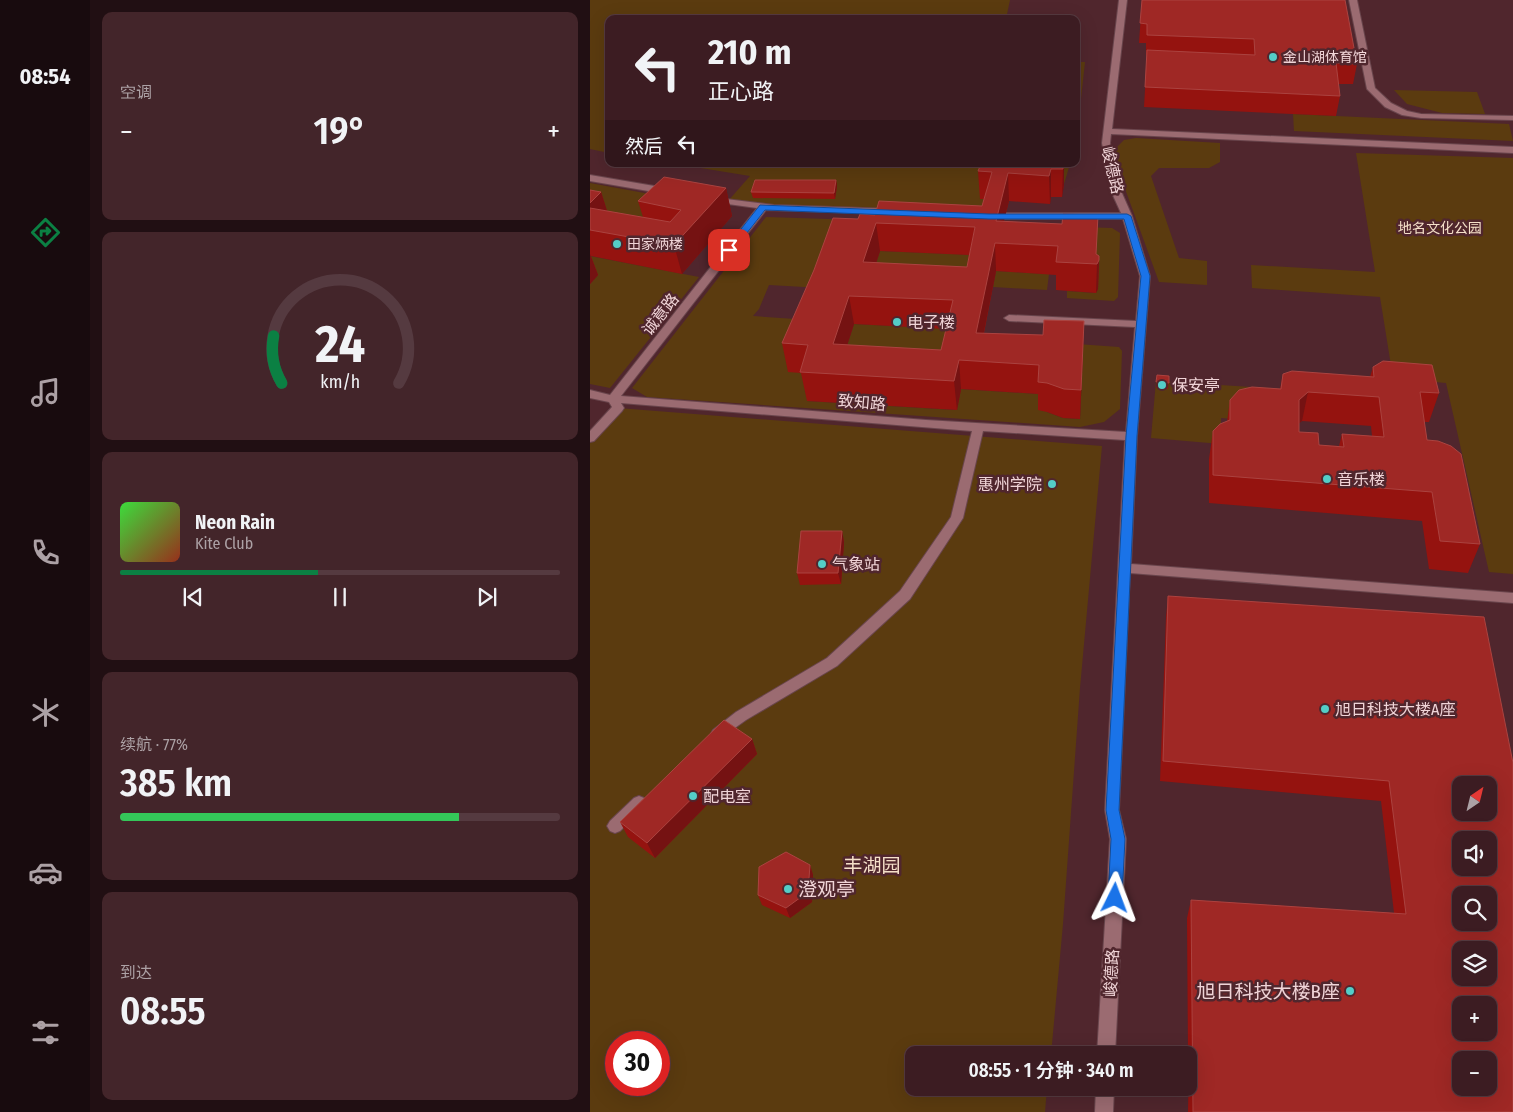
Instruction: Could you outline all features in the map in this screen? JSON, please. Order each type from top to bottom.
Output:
[{"type":"street","name":"峻德路","points":[[1106,1046],[1118,839],[1112,810],[1126,568],[1131,436],[1145,276],[1127,216],[1116,191],[1106,143],[1123,0]]},
{"type":"street","points":[[1353,0],[1371,89],[1388,105],[1406,113],[1421,116],[1513,118]]},
{"type":"street","points":[[1106,132],[1513,150]]},
{"type":"street","points":[[590,178],[679,193]]},
{"type":"street","points":[[699,196],[763,207],[907,213]]},
{"type":"street","name":"诚意路","points":[[590,438],[618,408],[613,399],[763,207]]},
{"type":"street","points":[[981,216],[1127,216]]},
{"type":"street","points":[[1009,318],[1141,324]]},
{"type":"street","name":"致知路","points":[[590,394],[613,399],[926,424],[1131,436]]},
{"type":"street","points":[[706,743],[741,716],[832,662],[905,595],[957,518],[980,426]]},
{"type":"street","points":[[1126,568],[1513,598]]},
{"type":"street","points":[[615,826],[650,792]]},
{"type":"street","points":[[1104,1112],[1105,1096]]},
{"type":"green space","points":[[590,0],[1010,0],[1007,15],[605,15],[605,152],[590,149]]},
{"type":"green space","points":[[1080,62],[1085,62],[1080,108]]},
{"type":"green space","points":[[1394,90],[1477,92],[1485,114],[1442,113],[1407,104]]},
{"type":"green space","points":[[1293,114],[1509,124],[1513,141],[1294,131]]},
{"type":"green space","points":[[1136,138],[1220,143],[1220,162],[1209,168],[1159,168],[1151,176],[1179,258],[1207,261],[1207,285],[1159,282],[1124,186],[1116,153],[1116,148],[1124,140]]},
{"type":"green space","name":"地名文化公园","points":[[1356,153],[1513,158],[1513,574],[1489,572],[1446,383],[1393,378],[1380,297],[1252,288],[1251,265],[1375,272]]},
{"type":"green space","points":[[694,167],[1069,167],[1064,184],[993,200],[989,216],[763,207],[728,201],[750,176]]},
{"type":"green space","points":[[590,183],[677,199],[646,230],[590,217]]},
{"type":"green space","points":[[766,217],[1112,228],[1120,233],[1118,297],[1114,301],[1067,298],[1067,291],[1095,293],[1098,285],[883,229],[822,288],[769,285],[759,309],[753,316],[810,320],[814,374],[807,401],[956,410],[961,389],[1039,394],[1047,412],[1063,418],[1080,419],[1083,350],[1063,343],[1119,347],[1122,351],[1120,409],[1104,422],[1080,427],[647,397],[632,388]]},
{"type":"green space","points":[[880,251],[977,255],[973,270],[867,291]]},
{"type":"green space","points":[[590,256],[699,277],[610,388],[590,384],[590,284],[597,276]]},
{"type":"green space","points":[[996,271],[1049,274],[1047,290],[993,287]]},
{"type":"green space","points":[[854,324],[956,329],[943,379],[838,373]]},
{"type":"green space","points":[[1156,381],[1315,391],[1234,419],[1221,418],[1221,444],[1151,438]]},
{"type":"green space","name":"丰湖园","points":[[618,408],[1102,446],[1080,688],[1063,924],[1052,1046],[905,1046],[905,1096],[1046,1096],[1045,1112],[590,1112],[590,438]]},
{"type":"building","name":"金山湖体育馆","points":[[1142,0],[1345,0],[1357,64],[1336,63],[1340,96],[1145,87],[1147,50],[1255,55],[1254,39],[1147,35],[1147,24],[1140,23]]},
{"type":"building","points":[[980,167],[1063,167],[1063,169],[1051,169],[1049,176],[1008,173],[996,221],[1062,224],[1063,214],[1098,215],[1096,254],[1099,256],[1099,260],[1097,264],[1056,262],[1058,246],[995,243],[976,333],[1043,335],[1044,320],[1084,321],[1081,390],[1064,389],[1038,382],[1039,365],[959,360],[954,381],[800,372],[808,345],[782,343],[814,270],[833,218],[858,219],[860,214],[875,215],[879,201],[982,206],[992,172],[978,171]],"holes":[[[876,223],[975,227],[967,267],[863,262]],[[849,296],[953,300],[941,350],[833,344]]]},
{"type":"building","points":[[664,177],[726,188],[674,245],[590,230],[590,208],[670,222],[681,210],[638,201]]},
{"type":"building","points":[[755,180],[836,180],[834,193],[751,192]]},
{"type":"building","points":[[590,190],[601,192],[590,203]]},
{"type":"building","points":[[1383,361],[1432,365],[1439,393],[1420,392],[1427,440],[1438,441],[1451,446],[1461,454],[1480,544],[1440,541],[1432,492],[1213,475],[1213,431],[1220,424],[1230,420],[1230,400],[1239,390],[1252,387],[1281,389],[1283,374],[1292,371],[1374,377],[1373,367]],"holes":[[[1308,392],[1379,397],[1384,437],[1342,434],[1344,447],[1319,445],[1318,433],[1299,432],[1299,400]]]},
{"type":"building","points":[[1157,375],[1169,376],[1169,383],[1156,382]]},
{"type":"building","name":"气象站","points":[[801,531],[842,531],[838,573],[797,573]]},
{"type":"building","points":[[1168,596],[1484,617],[1513,763],[1513,1112],[1193,1112],[1193,1096],[1197,1096],[1197,1046],[1192,1046],[1191,900],[1406,914],[1389,781],[1163,761]]},
{"type":"building","points":[[724,720],[752,739],[647,843],[620,822]]},
{"type":"building","name":"澄观亭","points":[[786,852],[810,865],[808,892],[786,908],[758,895],[759,867]]},
{"type":"place","name":"金山湖体育馆","points":[[1273,57]]},
{"type":"place","name":"田家炳楼","points":[[617,244]]},
{"type":"place","name":"电子楼","points":[[897,322]]},
{"type":"place","name":"保安亭","points":[[1162,385]]},
{"type":"place","name":"音乐楼","points":[[1327,479]]},
{"type":"place","name":"惠州学院","points":[[1052,484]]},
{"type":"place","name":"气象站","points":[[822,564]]},
{"type":"place","name":"旭日科技大楼A座","points":[[1325,709]]},
{"type":"place","name":"配电室","points":[[693,796]]},
{"type":"place","name":"澄观亭","points":[[788,889]]},
{"type":"place","name":"旭日科技大楼B座","points":[[1350,991]]},
{"type":"route","points":[[729,250],[763,207],[989,216],[1127,216],[1145,276],[1131,436],[1129,516],[1112,810],[1118,839],[1115,898]]}]
